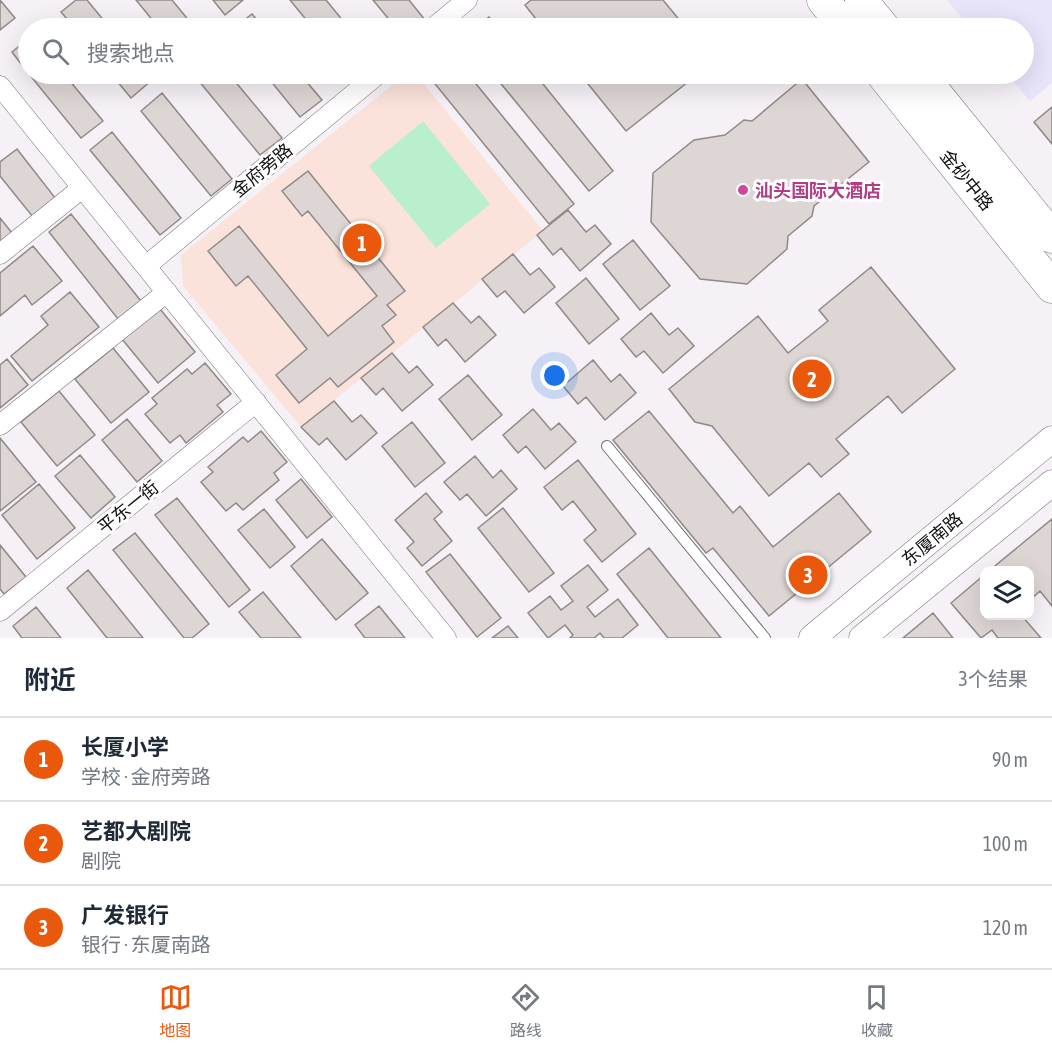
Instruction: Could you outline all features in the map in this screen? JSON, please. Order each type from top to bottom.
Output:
[{"type":"main road","points":[[823,0],[838,18]]},
{"type":"main road","points":[[861,0],[876,18]]},
{"type":"main road","name":"金砂中路","points":[[890,84],[1052,286]]},
{"type":"main road","name":"金砂中路","points":[[928,84],[1052,237]]},
{"type":"street","points":[[445,18],[467,0]]},
{"type":"street","name":"金府旁路","points":[[146,266],[366,84]]},
{"type":"street","points":[[0,86],[446,638]]},
{"type":"street","points":[[0,254],[82,188]]},
{"type":"street","points":[[0,425],[167,292]]},
{"type":"street","name":"平东一街","points":[[0,611],[256,402]]},
{"type":"street","name":"东厦南路","points":[[812,638],[1052,440]]},
{"type":"street","name":"东厦南路","points":[[862,638],[1052,483]]},
{"type":"lane","points":[[607,446],[765,638]]},
{"type":"shaded area","points":[[947,0],[1052,0],[1052,83],[1030,101],[1016,84],[1034,84],[1034,18],[962,18]]},
{"type":"shaded area","points":[[394,84],[424,84],[543,231],[301,427],[183,286],[181,255]]},
{"type":"green space","points":[[423,121],[490,204],[436,248],[369,166]]},
{"type":"building","points":[[0,0],[15,18],[0,30]]},
{"type":"building","points":[[76,0],[87,0],[102,18],[66,18],[61,12]]},
{"type":"building","points":[[136,0],[172,0],[187,18],[151,18]]},
{"type":"building","points":[[213,0],[243,0],[225,15]]},
{"type":"building","points":[[290,0],[326,0],[341,18],[305,18]]},
{"type":"building","points":[[373,0],[409,0],[423,18],[388,18]]},
{"type":"building","points":[[531,0],[663,0],[678,18],[535,18],[525,5]]},
{"type":"building","points":[[18,47],[18,60],[12,52]]},
{"type":"building","points":[[37,84],[72,84],[103,121],[81,138]]},
{"type":"building","points":[[119,84],[147,84],[131,98]]},
{"type":"building","points":[[201,84],[237,84],[282,138],[260,155]]},
{"type":"building","points":[[273,84],[308,84],[322,100],[300,117]]},
{"type":"building","points":[[435,84],[476,84],[574,204],[549,224]]},
{"type":"building","points":[[501,84],[543,84],[613,171],[589,191]]},
{"type":"building","points":[[588,84],[685,84],[626,131]]},
{"type":"building","name":"汕头国际大酒店","points":[[796,84],[806,84],[869,162],[814,206],[812,216],[788,236],[787,249],[747,284],[700,279],[651,222],[653,173],[694,140],[725,135],[744,120],[752,121]]},
{"type":"building","points":[[162,93],[232,179],[211,196],[141,111]]},
{"type":"building","points":[[1052,107],[1052,144],[1034,122]]},
{"type":"building","points":[[112,132],[181,218],[160,235],[90,150]]},
{"type":"building","points":[[17,149],[56,199],[33,217],[0,176],[0,162]]},
{"type":"building","points":[[308,171],[405,291],[387,305],[396,315],[382,326],[394,342],[338,387],[330,378],[299,403],[276,375],[307,349],[248,276],[236,286],[208,251],[239,226],[328,336],[377,296],[308,211],[302,216],[282,191]]},
{"type":"building","points":[[568,210],[586,232],[595,225],[611,244],[580,271],[561,248],[553,255],[537,235]]},
{"type":"building","points":[[71,214],[141,301],[118,319],[49,232]]},
{"type":"building","points":[[0,218],[12,233],[0,243]]},
{"type":"building","points":[[633,240],[670,286],[640,310],[603,264]]},
{"type":"building","points":[[33,246],[62,281],[32,305],[25,295],[0,316],[0,273]]},
{"type":"building","points":[[513,254],[530,275],[539,268],[555,287],[524,313],[505,291],[497,297],[482,279]]},
{"type":"building","points":[[871,267],[955,369],[902,413],[888,396],[836,439],[849,454],[821,477],[809,463],[769,496],[712,426],[695,422],[669,389],[758,316],[788,353],[828,321],[819,310]]},
{"type":"building","points":[[586,278],[619,319],[589,344],[556,303]]},
{"type":"building","points":[[70,292],[99,327],[32,381],[11,356],[48,325],[41,316]]},
{"type":"building","points":[[453,303],[471,323],[479,316],[496,335],[465,362],[446,339],[438,346],[423,327]]},
{"type":"building","points":[[160,309],[195,352],[158,383],[122,339]]},
{"type":"building","points":[[651,313],[669,335],[678,328],[694,346],[663,373],[644,351],[636,357],[621,339]]},
{"type":"building","points":[[113,348],[149,392],[111,423],[75,379]]},
{"type":"building","points":[[392,353],[409,373],[417,366],[433,385],[402,411],[383,388],[376,395],[361,378]]},
{"type":"building","points":[[7,359],[28,385],[0,408],[0,365]]},
{"type":"building","points":[[593,360],[611,382],[620,374],[636,393],[605,420],[586,397],[578,404],[563,386]]},
{"type":"building","points":[[205,363],[231,394],[217,405],[223,412],[186,443],[180,435],[170,443],[145,414],[157,404],[152,398],[187,369],[192,374]]},
{"type":"building","points":[[468,375],[502,415],[472,440],[439,399]]},
{"type":"building","points":[[59,391],[95,435],[57,466],[21,422]]},
{"type":"building","points":[[334,401],[352,422],[361,415],[377,433],[346,460],[327,438],[319,445],[301,427]]},
{"type":"building","points":[[533,409],[551,430],[559,423],[576,442],[545,469],[526,446],[518,453],[503,435]]},
{"type":"building","points":[[649,411],[733,513],[740,506],[773,547],[839,493],[871,532],[769,616],[713,548],[706,553],[613,440]]},
{"type":"building","points":[[127,419],[162,461],[137,482],[102,440]]},
{"type":"building","points":[[412,422],[445,463],[415,487],[382,446]]},
{"type":"building","points":[[261,431],[287,462],[274,473],[279,480],[243,510],[236,503],[226,511],[201,482],[213,472],[208,467],[243,437],[248,442]]},
{"type":"building","points":[[0,438],[36,482],[0,511]]},
{"type":"building","points":[[80,455],[115,497],[91,518],[55,476]]},
{"type":"building","points":[[475,456],[493,478],[501,470],[517,489],[486,516],[467,494],[460,500],[444,482]]},
{"type":"building","points":[[578,460],[636,534],[602,562],[584,540],[596,530],[573,501],[562,510],[544,487]]},
{"type":"building","points":[[301,479],[332,517],[307,538],[276,500]]},
{"type":"building","points":[[39,484],[75,528],[37,559],[2,515]]},
{"type":"building","points":[[426,493],[442,512],[434,519],[452,541],[422,566],[407,548],[414,542],[395,520]]},
{"type":"building","points":[[177,498],[250,590],[229,607],[155,515]]},
{"type":"building","points":[[503,508],[554,573],[529,592],[478,528]]},
{"type":"building","points":[[264,509],[295,547],[270,568],[238,530]]},
{"type":"building","points":[[1052,519],[1052,606],[1040,591],[1034,596],[1034,566],[995,566]]},
{"type":"building","points":[[135,533],[209,624],[192,638],[184,638],[113,550]]},
{"type":"building","points":[[322,539],[368,593],[336,620],[291,566]]},
{"type":"building","points":[[0,545],[26,577],[4,594],[0,589]]},
{"type":"building","points":[[649,548],[721,638],[668,638],[617,574]]},
{"type":"building","points":[[450,554],[501,618],[477,637],[426,572]]},
{"type":"building","points":[[588,565],[608,590],[587,607],[595,617],[618,599],[638,625],[622,638],[604,638],[600,633],[594,638],[570,638],[573,635],[565,625],[548,638],[528,613],[550,596],[561,610],[573,601],[561,586]]},
{"type":"building","points":[[88,570],[143,638],[107,638],[67,588]]},
{"type":"building","points":[[980,578],[980,620],[1025,620],[1041,638],[998,638],[992,630],[981,638],[951,603]]},
{"type":"building","points":[[263,592],[301,638],[261,638],[239,612]]},
{"type":"building","points":[[379,606],[405,638],[365,638],[355,625]]},
{"type":"building","points":[[36,607],[61,638],[22,638],[13,626]]},
{"type":"building","points":[[933,613],[953,638],[903,638]]},
{"type":"building","points":[[508,626],[518,638],[492,638]]},
{"type":"place","name":"汕头国际大酒店","points":[[743,190]]},
{"type":"place","name":"长厦小学","points":[[362,243]]},
{"type":"place","name":"艺都大剧院","points":[[812,379]]},
{"type":"place","name":"广发银行","points":[[808,575]]}]
